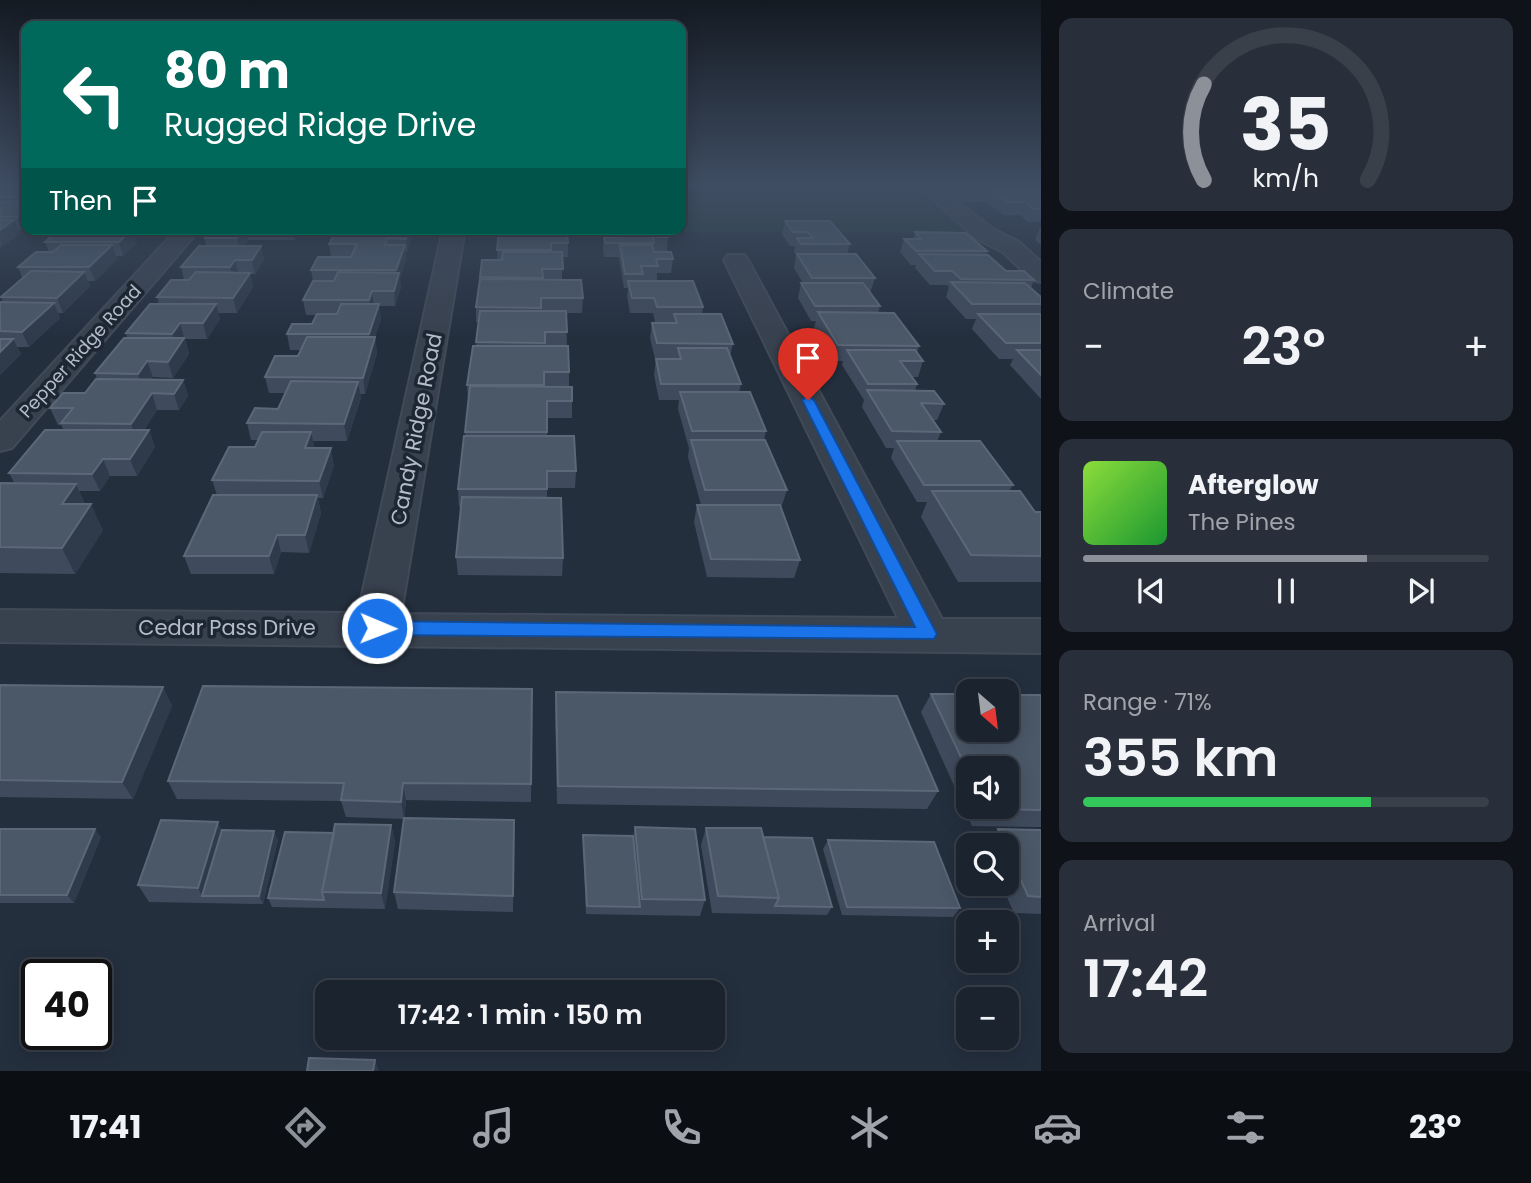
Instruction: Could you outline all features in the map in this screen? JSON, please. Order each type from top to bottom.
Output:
[{"type":"street","name":"Pepper Ridge Road","points":[[0,441],[182,237]]},
{"type":"street","name":"Candy Ridge Road","points":[[377,628],[452,237]]},
{"type":"street","points":[[991,237],[1011,247],[1041,275]]},
{"type":"street","points":[[736,260],[928,634]]},
{"type":"street","name":"Cedar Pass Drive","points":[[0,626],[1041,636]]},
{"type":"building","points":[[51,237],[124,237],[119,242],[45,242]]},
{"type":"building","points":[[206,237],[238,237],[237,238]]},
{"type":"building","points":[[333,237],[407,237],[387,238],[385,245],[405,245],[396,270],[311,270],[318,257],[351,257],[357,244],[329,244]]},
{"type":"building","points":[[498,237],[568,237],[568,243],[551,243],[551,250],[497,250]]},
{"type":"building","points":[[604,237],[620,237],[668,237],[653,237],[654,243],[605,243]]},
{"type":"building","points":[[844,237],[850,244],[801,244],[797,238]]},
{"type":"building","points":[[919,237],[971,237],[987,251],[916,251],[904,239],[921,239]]},
{"type":"building","points":[[61,245],[112,245],[89,267],[18,267],[36,252],[53,252]]},
{"type":"building","points":[[620,245],[652,245],[654,252],[671,252],[673,259],[656,259],[658,266],[641,266],[643,274],[625,274]]},
{"type":"building","points":[[199,246],[261,246],[252,260],[235,260],[230,267],[181,267]]},
{"type":"building","points":[[503,252],[562,252],[563,269],[542,269],[543,278],[480,277],[482,260],[502,260]]},
{"type":"building","points":[[797,254],[856,254],[875,278],[812,278]]},
{"type":"building","points":[[919,254],[988,255],[1006,271],[1024,271],[1034,280],[961,279],[952,271],[935,271]]},
{"type":"building","points":[[31,271],[84,272],[57,298],[1,297]]},
{"type":"building","points":[[196,272],[250,273],[233,298],[157,297],[171,280],[189,280]]},
{"type":"building","points":[[338,272],[399,273],[394,291],[372,291],[369,300],[303,300],[313,281],[334,281]]},
{"type":"building","points":[[480,279],[581,280],[583,298],[541,298],[541,308],[476,307]]},
{"type":"building","points":[[628,281],[693,281],[703,307],[657,307],[654,298],[632,298]]},
{"type":"building","points":[[951,282],[1025,283],[1041,297],[1041,304],[972,304]]},
{"type":"building","points":[[801,283],[863,283],[880,306],[815,306]]},
{"type":"building","points":[[0,302],[54,303],[22,332],[0,331]]},
{"type":"building","points":[[150,304],[216,304],[203,323],[180,323],[172,334],[126,333]]},
{"type":"building","points":[[341,304],[379,304],[369,334],[287,334],[292,324],[312,324],[317,314],[337,314]]},
{"type":"building","points":[[480,311],[566,311],[567,332],[545,332],[545,343],[476,342]]},
{"type":"building","points":[[818,312],[894,313],[919,346],[838,345]]},
{"type":"building","points":[[674,314],[721,314],[733,344],[657,343],[652,323],[677,323]]},
{"type":"building","points":[[978,314],[1041,314],[1041,343],[1006,343]]},
{"type":"building","points":[[307,337],[375,337],[363,378],[265,377],[275,356],[298,356]]},
{"type":"building","points":[[124,338],[184,338],[168,362],[147,361],[138,374],[95,373]]},
{"type":"building","points":[[0,339],[13,339],[0,352]]},
{"type":"building","points":[[473,346],[568,346],[569,372],[544,372],[544,385],[467,385]]},
{"type":"building","points":[[678,348],[727,348],[741,384],[661,384],[656,359],[681,359]]},
{"type":"building","points":[[847,350],[915,350],[923,361],[900,361],[917,384],[868,384]]},
{"type":"building","points":[[1017,350],[1041,350],[1041,375]]},
{"type":"building","points":[[96,379],[183,380],[174,394],[152,393],[131,424],[61,423],[73,408],[50,408],[63,393],[85,393]]},
{"type":"building","points":[[291,381],[358,382],[344,424],[247,423],[255,408],[278,409]]},
{"type":"building","points":[[470,386],[572,387],[572,401],[547,401],[547,432],[465,432]]},
{"type":"building","points":[[867,390],[934,391],[944,404],[921,403],[941,432],[892,431]]},
{"type":"building","points":[[680,392],[750,392],[766,431],[692,431]]},
{"type":"building","points":[[45,430],[149,430],[130,459],[103,459],[92,474],[9,473]]},
{"type":"building","points":[[262,432],[311,432],[305,448],[331,448],[319,481],[212,480],[229,447],[255,447]]},
{"type":"building","points":[[464,436],[574,436],[576,471],[547,471],[547,489],[458,489]]},
{"type":"building","points":[[691,440],[765,440],[787,490],[705,490]]},
{"type":"building","points":[[897,441],[980,441],[1013,485],[924,485]]},
{"type":"building","points":[[0,483],[76,484],[62,504],[91,504],[62,548],[0,547]]},
{"type":"building","points":[[932,491],[1020,491],[1035,512],[1041,512],[1041,556],[971,555]]},
{"type":"building","points":[[213,495],[317,495],[305,535],[277,535],[269,556],[184,556]]},
{"type":"building","points":[[462,497],[561,498],[563,558],[456,557]]},
{"type":"building","points":[[697,505],[780,505],[800,560],[711,559]]},
{"type":"building","points":[[0,685],[163,687],[122,782],[0,780]]},
{"type":"building","points":[[203,686],[532,689],[531,784],[403,783],[401,802],[341,800],[344,783],[168,781]]},
{"type":"building","points":[[556,692],[897,696],[938,791],[558,786]]},
{"type":"building","points":[[931,694],[956,694],[956,742],[1019,742],[1019,695],[1041,695],[1041,810],[1019,810],[1019,756],[960,756]]},
{"type":"building","points":[[404,818],[514,820],[513,896],[394,892]]},
{"type":"building","points":[[161,820],[218,822],[198,888],[138,885]]},
{"type":"building","points":[[335,824],[391,825],[381,893],[322,892]]},
{"type":"building","points":[[635,827],[695,829],[705,900],[642,899]]},
{"type":"building","points":[[706,828],[761,828],[779,898],[718,896]]},
{"type":"building","points":[[0,829],[95,829],[67,895],[0,895]]},
{"type":"building","points":[[998,829],[1041,830],[1041,897],[1028,896],[1019,876],[1019,833],[1000,833]]},
{"type":"building","points":[[222,830],[274,831],[259,896],[202,896]]},
{"type":"building","points":[[285,832],[334,833],[322,892],[324,900],[268,898]]},
{"type":"building","points":[[583,835],[633,836],[640,907],[587,906]]},
{"type":"building","points":[[763,837],[812,838],[832,907],[775,906],[779,898]]},
{"type":"building","points":[[828,840],[934,842],[960,908],[847,907]]},
{"type":"building","points":[[309,1058],[375,1060],[373,1071],[307,1071]]},
{"type":"route","points":[[377,628],[928,634],[808,400]]}]
